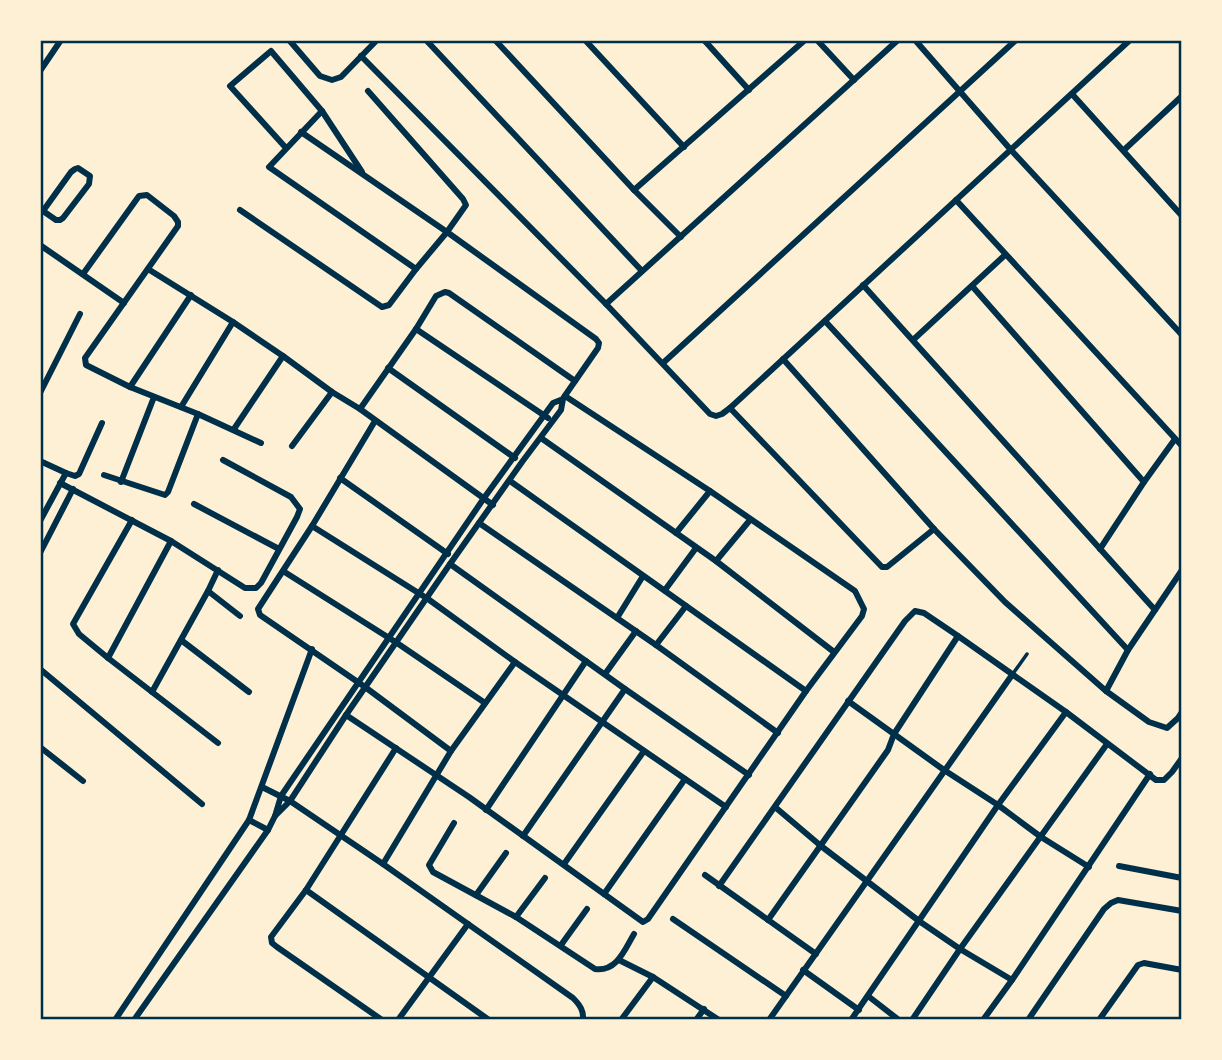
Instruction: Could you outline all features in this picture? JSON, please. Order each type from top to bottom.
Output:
[{"type":"street","points":[[40,71],[61,40]]},
{"type":"street","points":[[289,40],[320,76],[332,80],[341,77],[377,40]]},
{"type":"street","points":[[426,40],[642,271]]},
{"type":"street","points":[[495,40],[681,237]]},
{"type":"street","points":[[585,40],[684,146]]},
{"type":"street","points":[[704,40],[749,90]]},
{"type":"street","points":[[634,190],[805,40]]},
{"type":"street","points":[[817,40],[854,80]]},
{"type":"street","points":[[606,304],[898,40]]},
{"type":"street","points":[[915,40],[1011,150],[1182,334]]},
{"type":"street","points":[[663,363],[1016,40]]},
{"type":"street","points":[[361,56],[606,304],[710,414],[716,416],[730,408],[1130,40]]},
{"type":"street","points":[[286,148],[230,86],[271,51],[323,111],[365,176]]},
{"type":"street","points":[[240,210],[382,307],[389,305],[466,205],[368,91]]},
{"type":"street","points":[[1072,94],[1182,216]]},
{"type":"street","points":[[1124,150],[1181,99]]},
{"type":"street","points":[[323,111],[269,167],[416,269]]},
{"type":"street","points":[[275,816],[290,801],[452,561],[561,410],[564,397],[599,343],[447,232],[302,132]]},
{"type":"street","points":[[78,168],[90,176],[89,184],[64,218],[60,220],[42,213],[75,169],[78,168]]},
{"type":"street","points":[[83,274],[142,195],[147,195],[174,216],[178,226],[84,361],[90,368],[130,387],[234,429],[261,443]]},
{"type":"street","points":[[956,200],[1182,446]]},
{"type":"street","points":[[40,245],[124,303]]},
{"type":"street","points":[[913,340],[1005,254]]},
{"type":"street","points":[[148,269],[283,356],[492,505]]},
{"type":"street","points":[[863,285],[1155,610]]},
{"type":"street","points":[[972,286],[1144,482]]},
{"type":"street","points":[[360,409],[436,296],[445,292],[575,381]]},
{"type":"street","points":[[130,387],[191,295]]},
{"type":"street","points":[[40,393],[80,314]]},
{"type":"street","points":[[825,321],[1128,650]]},
{"type":"street","points":[[181,407],[233,322]]},
{"type":"street","points":[[416,329],[552,422]]},
{"type":"street","points":[[234,429],[283,356]]},
{"type":"street","points":[[783,359],[934,529],[1005,602],[1106,691],[1149,722],[1167,728],[1181,717]]},
{"type":"street","points":[[388,368],[522,462]]},
{"type":"street","points":[[292,446],[332,391]]},
{"type":"street","points":[[121,482],[154,397]]},
{"type":"street","points":[[134,1020],[268,830],[281,796],[446,553],[554,403],[564,397]]},
{"type":"street","points":[[346,715],[564,864],[641,922],[646,921],[806,691],[862,616],[864,609],[855,591],[710,491],[564,397]]},
{"type":"street","points":[[730,408],[882,567],[887,567],[934,529]]},
{"type":"street","points":[[104,475],[162,495],[167,494],[198,414]]},
{"type":"street","points":[[375,421],[312,526],[259,606],[259,613],[451,751]]},
{"type":"street","points":[[40,461],[76,476],[102,423]]},
{"type":"street","points":[[541,438],[716,561],[834,652]]},
{"type":"street","points":[[1100,549],[1175,439]]},
{"type":"street","points":[[60,483],[172,541],[245,588],[256,588],[300,509],[291,497],[223,460]]},
{"type":"street","points":[[40,521],[65,473]]},
{"type":"street","points":[[341,478],[446,553],[452,561],[586,662],[750,775]]},
{"type":"street","points":[[510,481],[806,691]]},
{"type":"street","points":[[40,553],[73,489]]},
{"type":"street","points":[[676,533],[710,491]]},
{"type":"street","points":[[194,504],[279,549]]},
{"type":"street","points":[[132,520],[73,624],[79,634],[108,658],[219,743]]},
{"type":"street","points":[[716,561],[750,520]]},
{"type":"street","points":[[479,523],[778,733]]},
{"type":"street","points":[[312,526],[428,599],[726,807]]},
{"type":"street","points":[[108,658],[172,541]]},
{"type":"street","points":[[665,590],[696,548]]},
{"type":"street","points":[[152,692],[218,570]]},
{"type":"street","points":[[1106,691],[1128,650],[1182,570]]},
{"type":"street","points":[[283,571],[485,703]]},
{"type":"street","points":[[617,618],[643,576]]},
{"type":"street","points":[[208,591],[240,616]]},
{"type":"street","points":[[656,645],[686,606]]},
{"type":"street","points":[[719,886],[905,621],[915,611],[923,613],[958,636],[1156,780],[1164,780],[1182,758]]},
{"type":"street","points":[[605,674],[636,631]]},
{"type":"street","points":[[768,920],[888,750],[894,734],[958,636]]},
{"type":"street","points":[[181,640],[249,692]]},
{"type":"street","points":[[115,1020],[249,820],[312,649]]},
{"type":"street","points":[[383,864],[451,751],[515,662]]},
{"type":"street","points":[[486,810],[586,662]]},
{"type":"street","points":[[40,669],[202,804]]},
{"type":"street","points":[[769,1020],[1012,675]]},
{"type":"street","points":[[523,836],[625,689]]},
{"type":"street","points":[[848,701],[1041,837],[1089,867]]},
{"type":"street","points":[[851,1020],[1066,712]]},
{"type":"street","points":[[912,1020],[1107,744]]},
{"type":"street","points":[[40,747],[83,781]]},
{"type":"street","points":[[383,1020],[272,943],[271,937],[306,890],[396,748]]},
{"type":"street","points":[[564,864],[644,751]]},
{"type":"street","points":[[983,1020],[1150,774]]},
{"type":"street","points":[[604,894],[685,779]]},
{"type":"street","points":[[262,787],[290,801],[341,835],[573,998],[582,1009],[583,1020]]},
{"type":"street","points":[[775,807],[919,921],[960,950],[1012,980]]},
{"type":"street","points":[[249,820],[268,830]]},
{"type":"street","points":[[454,824],[429,864],[430,869],[516,916],[596,969],[603,970],[619,960],[634,934]]},
{"type":"street","points":[[476,895],[506,853]]},
{"type":"street","points":[[1119,866],[1182,878]]},
{"type":"street","points":[[705,875],[816,954]]},
{"type":"street","points":[[516,916],[545,878]]},
{"type":"street","points":[[306,890],[489,1020]]},
{"type":"street","points":[[1028,1020],[1104,909],[1111,903],[1118,900],[1182,912]]},
{"type":"street","points":[[561,945],[587,909]]},
{"type":"street","points":[[673,919],[786,996]]},
{"type":"street","points":[[398,1020],[468,924]]},
{"type":"street","points":[[619,960],[653,976],[719,1020]]},
{"type":"street","points":[[1099,1020],[1138,965],[1144,963],[1182,970]]},
{"type":"street","points":[[803,970],[859,1010]]},
{"type":"street","points":[[621,1020],[653,976]]},
{"type":"street","points":[[869,996],[900,1020]]},
{"type":"street","points":[[695,1020],[704,1009]]},
{"type":"lane","points":[[1012,675],[1027,654]]}]
